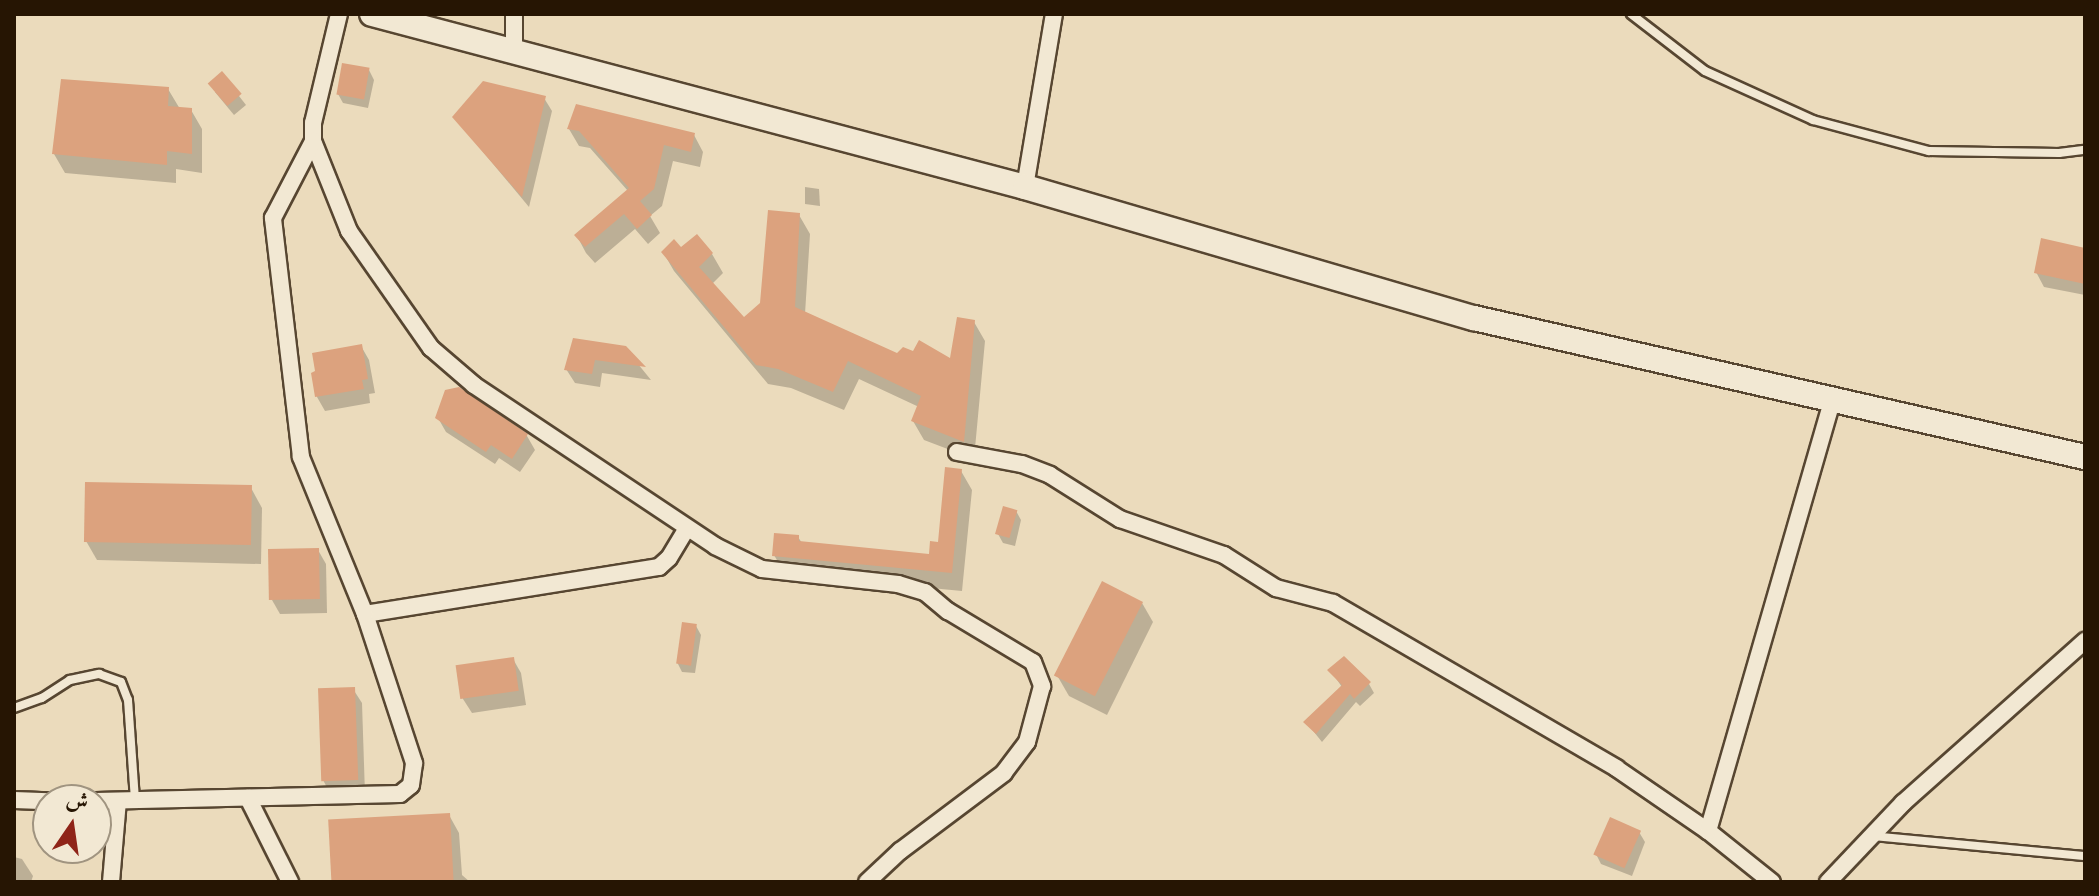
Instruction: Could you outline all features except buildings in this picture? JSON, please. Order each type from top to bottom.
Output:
[{"type":"main road","points":[[372,14],[1025,187],[1474,318],[2085,457]]},
{"type":"street","points":[[339,14],[313,123],[313,141],[349,231],[431,348],[474,385],[687,528],[762,569],[898,584],[925,592],[948,611],[1033,662],[1042,686],[1027,742],[1004,773],[900,851],[867,882]]},
{"type":"street","points":[[514,14],[514,52]]},
{"type":"street","points":[[1025,187],[1054,14]]},
{"type":"street","points":[[112,801],[400,794],[411,785],[414,763],[365,614],[301,457],[273,218],[313,141]]},
{"type":"street","points":[[1708,831],[1832,401]]},
{"type":"street","points":[[957,452],[1022,464],[1050,475],[1120,519],[1224,555],[1276,588],[1333,603],[1616,768],[1708,831],[1772,882]]},
{"type":"street","points":[[365,614],[659,567],[669,558],[687,528]]},
{"type":"street","points":[[1828,882],[1903,803],[2085,641]]},
{"type":"street","points":[[248,798],[290,882]]},
{"type":"street","points":[[111,882],[127,801]]},
{"type":"lane","points":[[1631,14],[1705,71],[1813,120],[1929,151],[2059,153],[2085,150]]},
{"type":"lane","points":[[14,708],[42,698],[70,680],[99,674],[121,682],[128,700],[127,801]]},
{"type":"lane","points":[[1871,836],[2085,856]]}]
